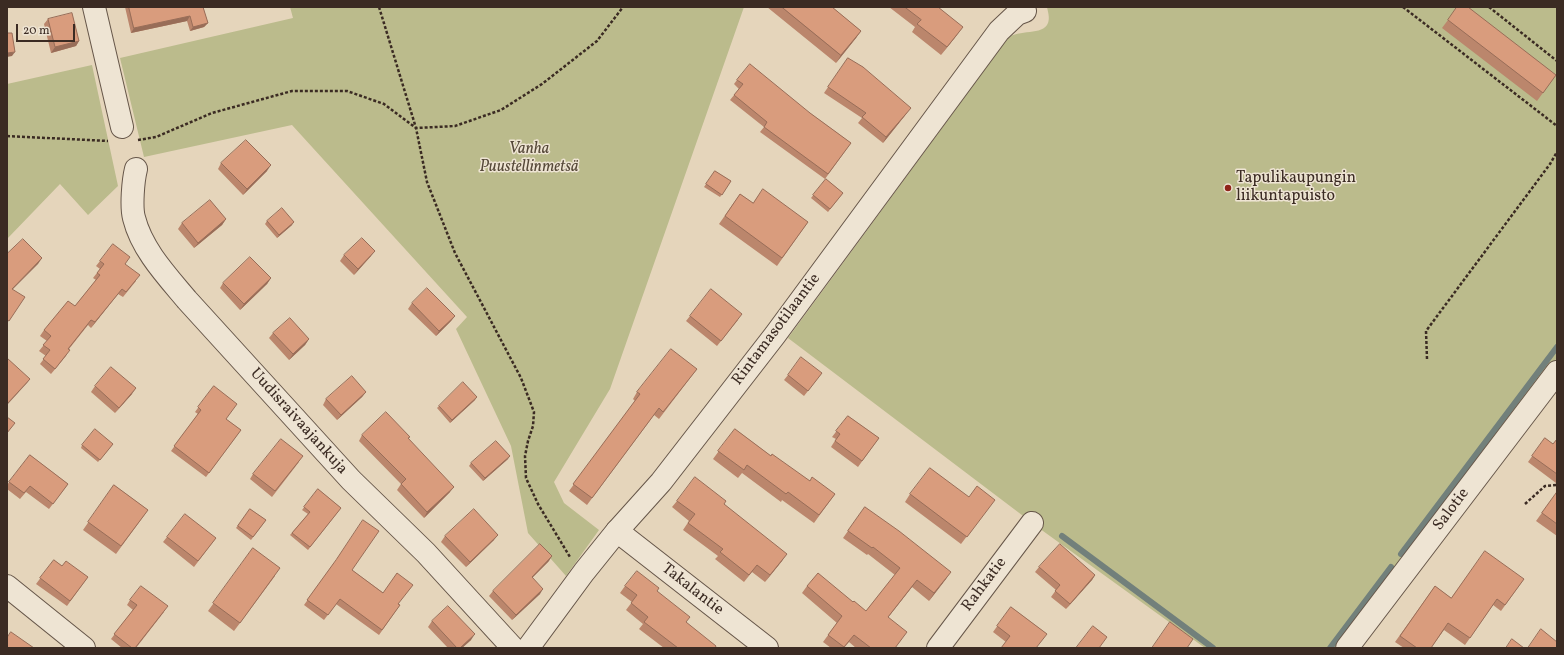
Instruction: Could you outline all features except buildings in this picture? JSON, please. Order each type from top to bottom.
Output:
[{"type":"street","points":[[94,7],[122,136]]},
{"type":"street","name":"Rintamasotilaantie","points":[[528,648],[584,572],[617,531],[661,482],[775,335],[999,31],[1017,14],[1024,11]]},
{"type":"street","name":"Uudisraivaajankuja","points":[[136,169],[134,180],[134,218],[147,249],[176,287],[346,474],[426,553],[513,648]]},
{"type":"street","name":"Salotie","points":[[1347,648],[1557,372]]},
{"type":"street","name":"Rahkatie","points":[[938,648],[1032,523]]},
{"type":"street","name":"Takalantie","points":[[617,531],[753,644]]},
{"type":"street","points":[[7,586],[84,648]]},
{"type":"path","points":[[379,7],[416,128],[427,182],[455,253],[521,378],[534,412],[533,426],[525,456],[526,478],[538,504],[572,559]]},
{"type":"path","points":[[7,136],[156,137],[212,113],[292,91],[347,91],[384,104],[416,128],[455,126],[501,110],[542,84],[597,41],[624,7]]},
{"type":"path","points":[[1403,7],[1557,126]]},
{"type":"path","points":[[1489,7],[1557,61]]},
{"type":"path","points":[[1427,359],[1426,331],[1550,164],[1557,152]]},
{"type":"path","points":[[1525,504],[1545,486],[1557,485]]},
{"type":"green space","name":"Vanha Puustellinmetsä","points":[[290,7],[744,7],[610,389],[554,482],[564,503],[599,530],[566,576],[528,533],[511,446],[456,329],[467,317],[292,125],[144,157],[120,58],[293,18]]},
{"type":"green space","name":"Tapulikaupungin liikuntapuisto","points":[[1047,7],[1557,7],[1557,358],[1334,648],[1205,648],[1043,531],[788,338],[1008,38],[1012,35],[1041,30],[1045,27],[1049,19]]},
{"type":"green space","points":[[92,65],[118,186],[88,215],[60,184],[7,239],[7,84]]},
{"type":"waterway","points":[[1401,554],[1557,347]]},
{"type":"waterway","points":[[1062,536],[1213,648]]},
{"type":"waterway","points":[[1330,648],[1391,567]]},
{"type":"place","name":"Tapulikaupungin liikuntapuisto","points":[[1228,188]]}]
